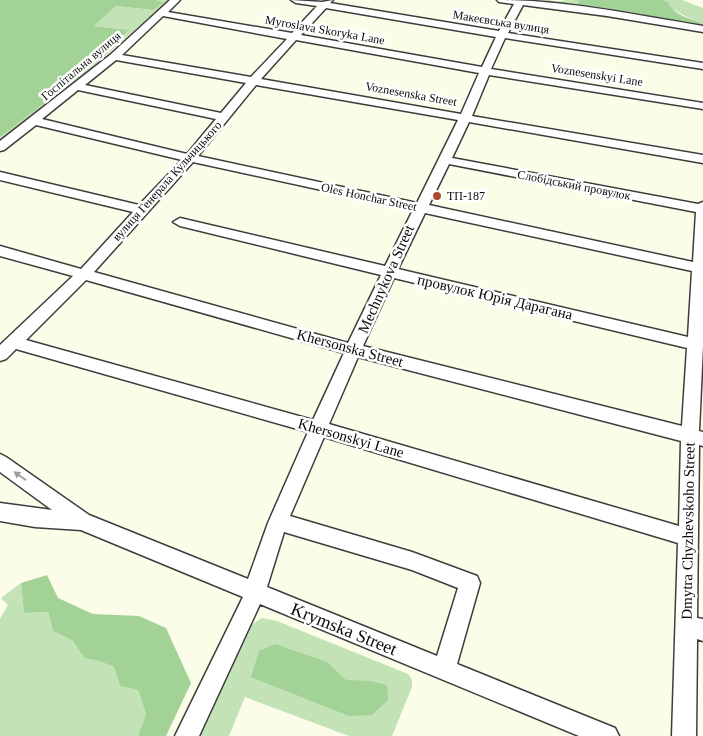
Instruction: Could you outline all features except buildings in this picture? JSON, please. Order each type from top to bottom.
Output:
[{"type":"street","name":"Госпітальна вулиця","points":[[0,147],[114,57],[175,0]]},
{"type":"street","name":"Макеєвська вулиця","points":[[296,0],[326,3],[503,35],[703,66]]},
{"type":"street","points":[[502,0],[520,1],[703,29]]},
{"type":"street","name":"Mechnykova Street","points":[[187,736],[255,593],[260,568],[279,522],[318,428],[388,272],[466,117],[520,1]]},
{"type":"street","name":"вулиця Генерала Кульчицького","points":[[0,355],[83,276],[190,158],[254,80],[326,3]]},
{"type":"street","name":"Myroslava Skoryka Lane","points":[[160,13],[486,71]]},
{"type":"street","name":"Voznesenska Street","points":[[114,57],[703,159]]},
{"type":"street","name":"Voznesenskyi Lane","points":[[486,71],[703,106]]},
{"type":"street","points":[[77,87],[224,117]]},
{"type":"street","name":"Oles Honchar Street","points":[[36,120],[190,158],[702,268]]},
{"type":"street","name":"Слобідський провулок","points":[[445,160],[703,208]]},
{"type":"street","points":[[0,176],[142,210]]},
{"type":"street","name":"Dmytra Chyzhevskoho Street","points":[[684,736],[694,627],[688,536],[696,437],[694,344],[702,268],[703,208]]},
{"type":"street","name":"провулок Юрія Дарагана","points":[[180,222],[694,344]]},
{"type":"street","name":"Khersonska Street","points":[[0,251],[83,276],[354,350],[696,437]]},
{"type":"street","name":"Khersonskyi Lane","points":[[13,342],[318,428],[688,536]]},
{"type":"street","name":"Krymska Street","points":[[0,462],[82,521],[607,736]]},
{"type":"street","points":[[35,518],[44,507],[45,502],[40,489]]},
{"type":"street","name":"Krymska Street","points":[[0,512],[35,518],[82,521]]},
{"type":"street","points":[[279,522],[412,561],[470,583],[444,670]]},
{"type":"green space","points":[[0,0],[155,0],[164,2],[153,10],[116,6],[94,26],[129,30],[66,86],[0,137]]},
{"type":"green space","points":[[155,0],[172,0],[156,11],[69,88],[0,139],[0,137],[128,30],[94,26],[116,6],[152,10],[163,2]]},
{"type":"green space","points":[[517,0],[579,1],[576,7],[637,16],[643,15],[696,26],[701,23],[670,8],[668,2],[662,0],[682,0],[703,8],[703,31],[513,5]]},
{"type":"green space","points":[[570,0],[662,0],[668,2],[677,13],[702,23],[696,26],[643,15],[637,16],[576,7],[579,1]]},
{"type":"green space","points":[[47,575],[58,598],[93,614],[139,616],[166,628],[191,683],[166,736],[138,736],[146,714],[138,690],[120,686],[114,667],[84,658],[73,641],[53,631],[48,612],[24,613],[21,583]]},
{"type":"green space","points":[[21,583],[24,613],[48,612],[53,631],[73,641],[84,658],[114,667],[120,686],[138,690],[146,714],[138,736],[0,736],[0,619],[8,605],[1,598]]},
{"type":"green space","points":[[262,618],[277,621],[408,674],[412,680],[412,687],[392,736],[349,736],[245,697],[229,736],[199,736],[249,626]]},
{"type":"green space","points":[[275,644],[327,662],[346,680],[370,681],[387,685],[388,700],[372,715],[349,716],[251,677],[259,651]]},
{"type":"place","name":"ТП-187","points":[[437,196]]}]
